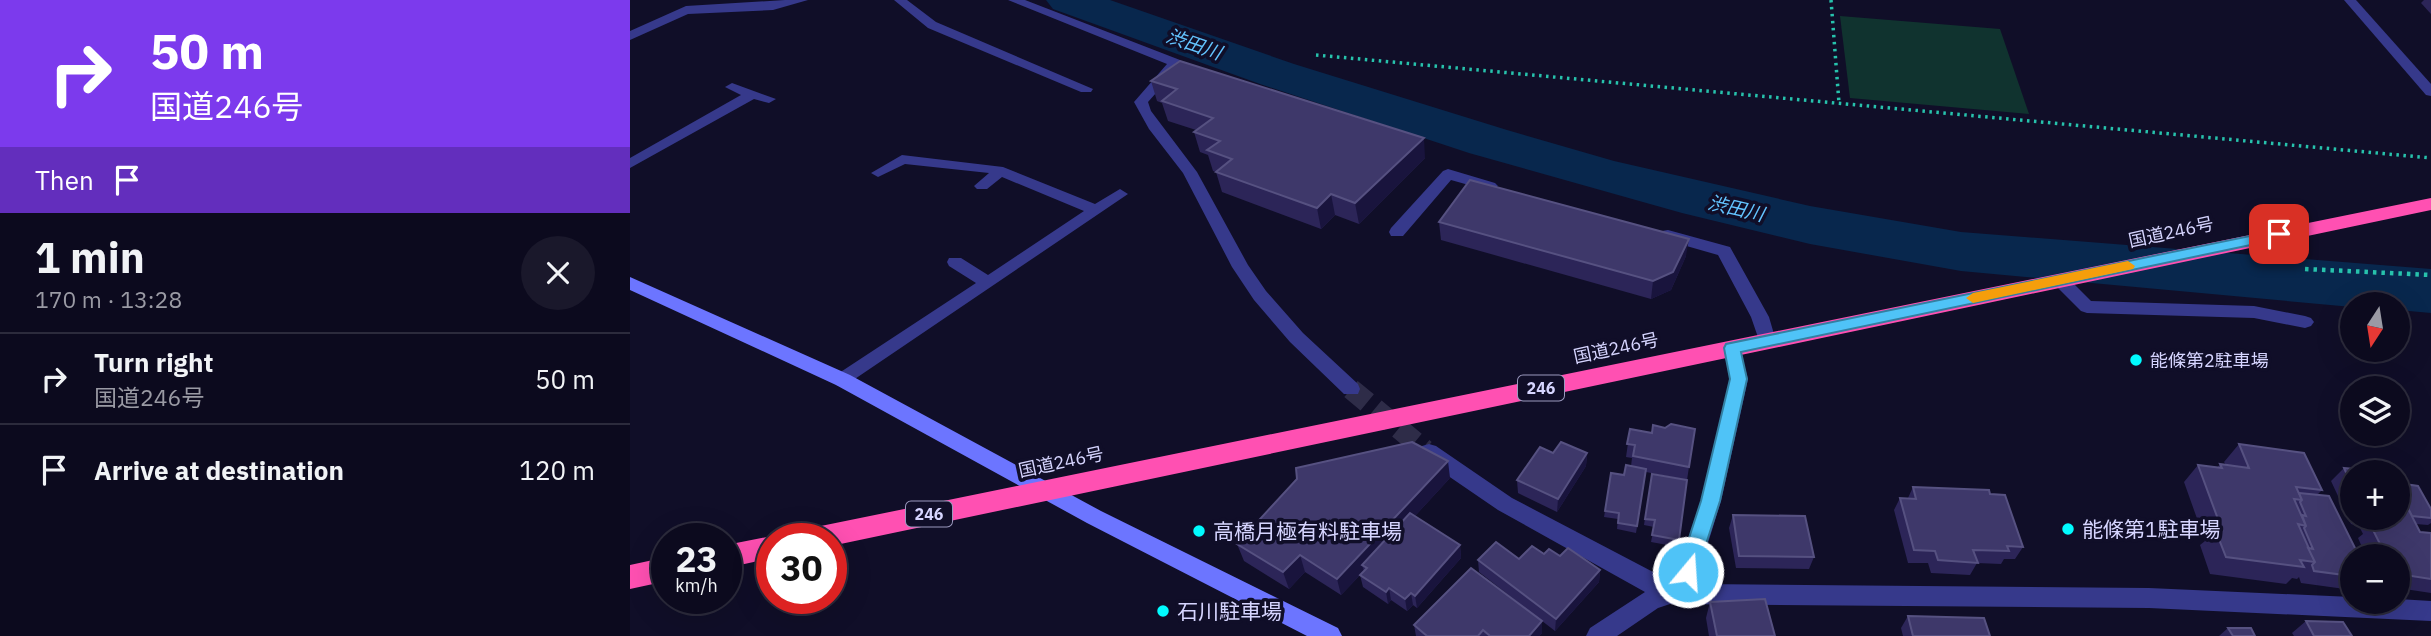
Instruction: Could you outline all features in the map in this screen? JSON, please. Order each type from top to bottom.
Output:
[{"type":"highway","name":"国道246号","points":[[847,532],[2431,204]]},
{"type":"highway","points":[[630,577],[651,572]]},
{"type":"street","points":[[630,36],[686,10],[773,6],[802,0]]},
{"type":"street","points":[[900,0],[932,24],[1086,89]]},
{"type":"street","points":[[1014,0],[1175,63],[1141,102],[1144,112],[1178,153],[1195,180],[1248,279],[1307,350],[1351,389]]},
{"type":"street","points":[[2350,0],[2431,92]]},
{"type":"street","points":[[732,87],[769,99]]},
{"type":"street","points":[[630,164],[680,142],[752,94]]},
{"type":"street","points":[[878,173],[922,147]]},
{"type":"street","points":[[902,159],[1001,171],[1096,210]]},
{"type":"street","points":[[982,186],[1001,171]]},
{"type":"street","points":[[1397,232],[1448,174],[1501,189]]},
{"type":"street","points":[[843,380],[1120,194]]},
{"type":"street","points":[[1658,233],[1724,251],[1759,317],[1767,341]]},
{"type":"street","points":[[955,262],[988,283]]},
{"type":"street","points":[[2060,280],[2087,307],[2254,312],[2305,322]]},
{"type":"street","points":[[630,283],[843,380],[1094,517],[1330,636]]},
{"type":"street","points":[[1679,594],[1711,501],[1739,379],[1732,348]]},
{"type":"street","points":[[1425,450],[1505,504],[1679,594]]},
{"type":"street","points":[[1598,636],[1652,599],[1679,594],[2149,598],[2431,611]]},
{"type":"path","points":[[1830,0],[1839,103]]},
{"type":"path","points":[[1316,55],[2423,157],[2431,160]]},
{"type":"path","points":[[2305,269],[2431,275]]},
{"type":"green space","points":[[1840,16],[2000,29],[2029,114],[1850,98]]},
{"type":"building","points":[[1180,61],[1424,138],[1355,203],[1331,194],[1317,208],[1216,172],[1232,159],[1207,150],[1220,141],[1194,132],[1213,118],[1162,101],[1177,89],[1151,81]]},
{"type":"building","points":[[1470,180],[1689,239],[1673,272],[1653,281],[1439,222]]},
{"type":"building","points":[[1671,424],[1695,429],[1689,467],[1633,456],[1635,445],[1627,444],[1630,429],[1652,433],[1653,425],[1665,428]]},
{"type":"building","points":[[1412,442],[1448,461],[1337,579],[1300,555],[1283,572],[1237,544],[1297,479],[1296,468]]},
{"type":"building","points":[[1561,442],[1587,453],[1558,499],[1517,480],[1540,447],[1553,453]]},
{"type":"building","points":[[2239,444],[2304,453],[2322,490],[2296,487],[2302,500],[2294,499],[2306,526],[2298,524],[2315,562],[2300,560],[2304,567],[2226,557],[2215,529],[2222,530],[2198,465],[2222,468],[2220,464],[2249,468]]},
{"type":"building","points":[[1626,465],[1646,469],[1637,526],[1618,523],[1619,513],[1605,511],[1611,473],[1624,475]]},
{"type":"building","points":[[1652,474],[1687,480],[1679,540],[1652,535],[1655,520],[1645,519]]},
{"type":"building","points":[[2410,485],[2418,486],[2431,509],[2431,518],[2412,516]]},
{"type":"building","points":[[1913,487],[1989,490],[1990,494],[2005,495],[2023,547],[2007,546],[2009,551],[1973,550],[1978,563],[1938,560],[1935,551],[1914,550],[1900,498],[1916,499]]},
{"type":"building","points":[[2299,493],[2329,496],[2340,518],[2340,530],[2346,530],[2353,544],[2340,544],[2340,574],[2314,571],[2312,565],[2315,562],[2308,548],[2313,549],[2304,528],[2306,526],[2302,515],[2306,516],[2300,502],[2302,500]]},
{"type":"building","points":[[2410,512],[2420,532],[2431,533],[2431,579],[2410,576],[2410,544],[2380,544],[2373,530],[2410,530]]},
{"type":"building","points":[[1410,513],[1460,545],[1415,596],[1411,593],[1405,599],[1389,588],[1386,592],[1360,575],[1367,568],[1362,565]]},
{"type":"building","points":[[1733,515],[1805,516],[1814,557],[1739,556]]},
{"type":"building","points":[[1496,542],[1519,559],[1532,546],[1544,554],[1549,549],[1560,556],[1568,548],[1600,570],[1556,619],[1478,560]]},
{"type":"building","points":[[1471,568],[1542,621],[1529,636],[1490,636],[1483,630],[1478,636],[1427,636],[1414,625]]},
{"type":"building","points":[[1765,599],[1775,636],[1717,636],[1710,602]]},
{"type":"building","points":[[1908,616],[1984,618],[1990,636],[1913,636]]},
{"type":"building","points":[[2306,621],[2343,622],[2352,636],[2314,636]]},
{"type":"building","points":[[2228,628],[2251,628],[2255,636],[2233,636]]},
{"type":"waterway","name":"渋田川","points":[[1068,0],[1277,74],[1488,142],[1702,200],[1810,225],[1961,252],[2431,291]]},
{"type":"tunnel","points":[[1351,389],[1425,450]]},
{"type":"slow traffic","points":[[1973,298],[2128,266]]},
{"type":"place","name":"能條第2駐車場","points":[[2136,360]]},
{"type":"place","name":"能條第1駐車場","points":[[2068,529]]},
{"type":"place","name":"高橋月極有料駐車場","points":[[1199,531]]},
{"type":"place","name":"石川駐車場","points":[[1163,611]]},
{"type":"route","points":[[1688,572],[1711,501],[1739,379],[1732,348],[2279,234]]}]
